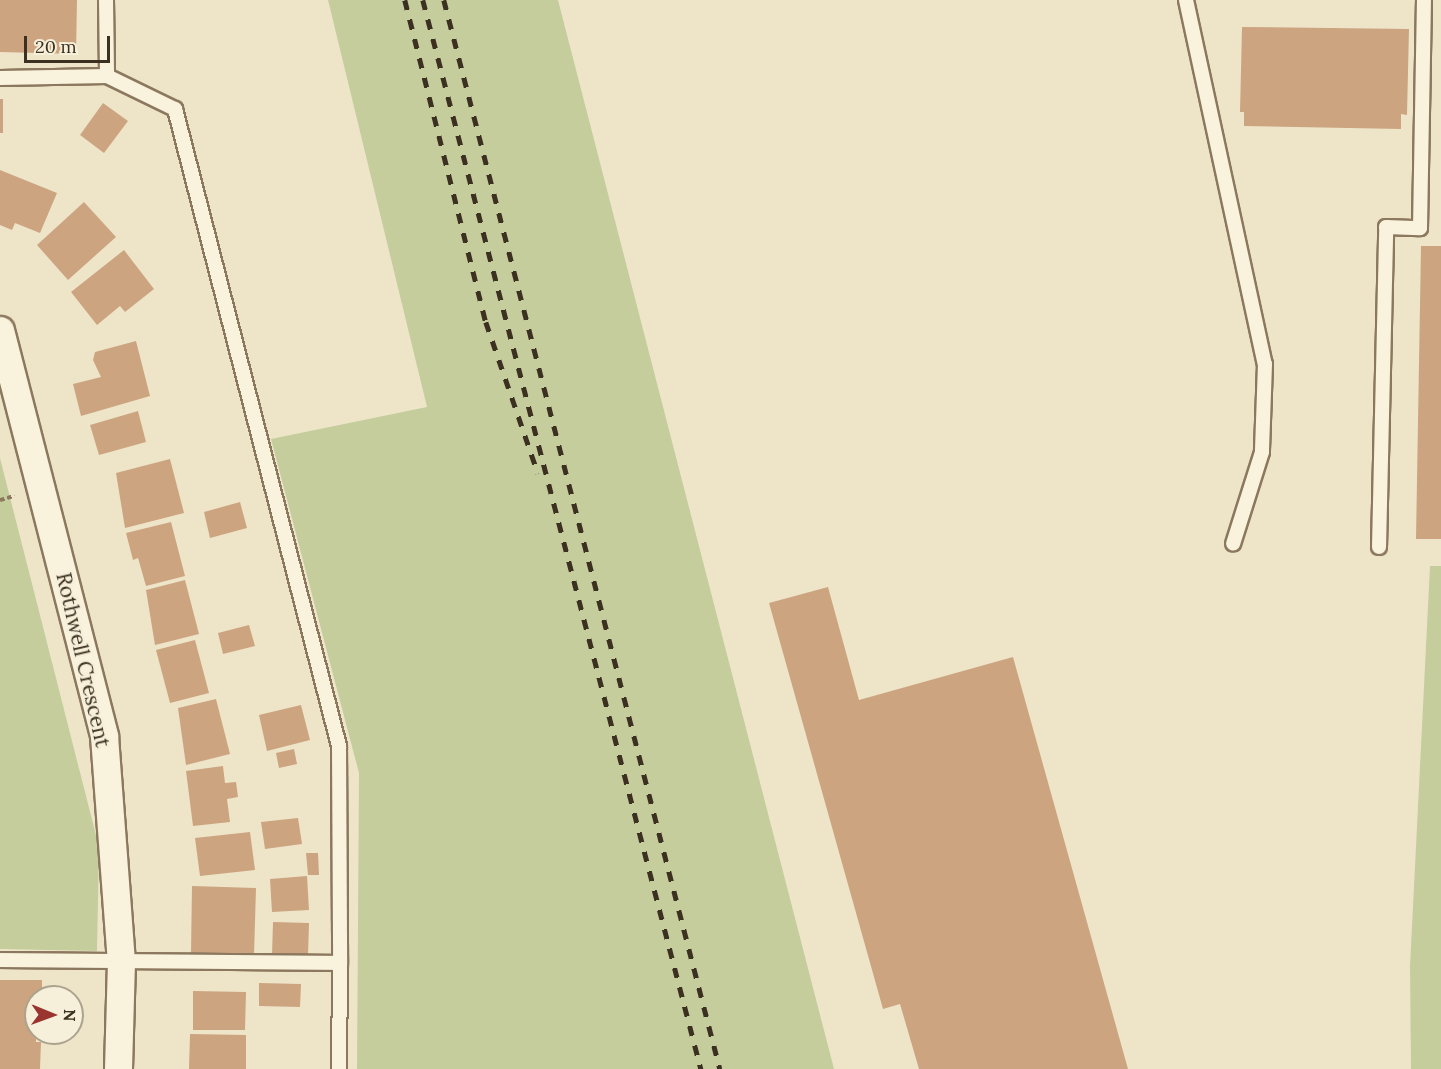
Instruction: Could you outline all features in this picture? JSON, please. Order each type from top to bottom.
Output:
[{"type":"street","name":"Rothwell Crescent","points":[[0,330],[104,736],[121,961],[118,1069]]},
{"type":"lane","points":[[106,0],[107,76]]},
{"type":"lane","points":[[1186,0],[1265,364],[1262,452],[1233,544]]},
{"type":"lane","points":[[1379,547],[1386,227],[1420,228],[1424,0]]},
{"type":"lane","points":[[0,78],[107,76],[175,109],[339,746],[339,1069]]},
{"type":"lane","points":[[0,960],[339,963]]},
{"type":"green space","points":[[328,0],[558,0],[834,1069],[357,1069],[359,773],[271,439],[427,407]]},
{"type":"green space","points":[[0,458],[99,847],[97,951],[0,949]]},
{"type":"green space","points":[[1430,566],[1441,566],[1441,1069],[1411,1069],[1410,966]]},
{"type":"building","points":[[0,0],[77,0],[76,54],[0,52]]},
{"type":"building","points":[[1242,27],[1409,29],[1407,115],[1401,114],[1401,129],[1244,126],[1244,112],[1240,112]]},
{"type":"building","points":[[0,99],[3,99],[3,133],[0,133]]},
{"type":"building","points":[[103,103],[128,121],[104,153],[80,135]]},
{"type":"building","points":[[0,170],[57,193],[40,233],[15,223],[12,230],[0,225]]},
{"type":"building","points":[[84,202],[116,237],[68,280],[37,245]]},
{"type":"building","points":[[1421,246],[1441,246],[1441,539],[1416,539]]},
{"type":"building","points":[[124,250],[154,289],[125,312],[120,306],[97,325],[71,292]]},
{"type":"building","points":[[136,341],[150,396],[81,416],[73,384],[101,377],[93,360],[95,352]]},
{"type":"building","points":[[138,411],[146,442],[99,455],[90,425]]},
{"type":"building","points":[[170,459],[184,513],[125,528],[116,473]]},
{"type":"building","points":[[240,502],[247,528],[210,538],[204,512]]},
{"type":"building","points":[[171,522],[185,576],[146,586],[138,558],[133,560],[126,533]]},
{"type":"building","points":[[185,580],[199,634],[155,645],[146,590]]},
{"type":"building","points":[[828,587],[859,700],[1013,657],[1128,1069],[919,1069],[900,1004],[883,1009],[769,603]]},
{"type":"building","points":[[249,625],[255,646],[223,654],[218,633]]},
{"type":"building","points":[[195,640],[209,693],[170,703],[156,650]]},
{"type":"building","points":[[216,699],[230,754],[186,765],[178,708]]},
{"type":"building","points":[[301,705],[310,740],[267,751],[259,715]]},
{"type":"building","points":[[294,749],[297,764],[279,768],[276,753]]},
{"type":"building","points":[[223,766],[225,783],[236,782],[238,797],[227,799],[230,822],[193,826],[186,771]]},
{"type":"building","points":[[298,818],[302,844],[265,849],[261,822]]},
{"type":"building","points":[[250,832],[255,870],[200,876],[195,838]]},
{"type":"building","points":[[306,853],[318,853],[319,875],[308,875]]},
{"type":"building","points":[[307,876],[309,910],[272,912],[270,879]]},
{"type":"building","points":[[192,886],[256,888],[254,955],[191,953]]},
{"type":"building","points":[[273,922],[309,923],[308,956],[272,955]]},
{"type":"building","points":[[0,980],[42,980],[42,985],[24,985],[24,1045],[41,1045],[40,1069],[0,1069]]},
{"type":"building","points":[[259,983],[301,984],[300,1007],[259,1006]]},
{"type":"building","points":[[193,991],[246,992],[245,1030],[193,1030]]},
{"type":"building","points":[[190,1034],[246,1035],[246,1069],[189,1069]]},
{"type":"railway","points":[[405,0],[486,322],[538,473]]},
{"type":"railway","points":[[423,0],[701,1069]]},
{"type":"railway","points":[[444,0],[720,1069]]}]
